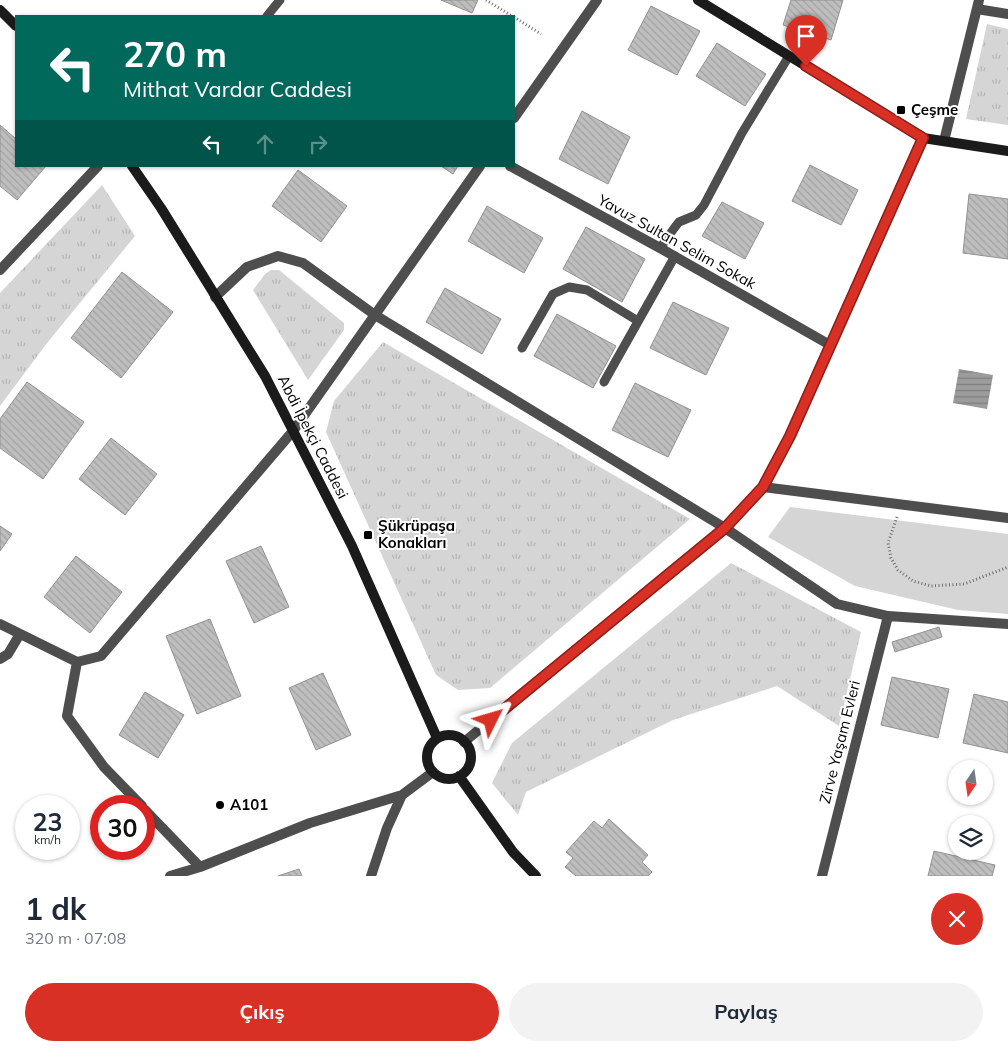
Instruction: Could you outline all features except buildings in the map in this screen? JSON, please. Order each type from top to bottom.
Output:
[{"type":"main road","points":[[698,0],[923,138],[1008,151]]},
{"type":"main road","points":[[0,10],[15,25]]},
{"type":"main road","name":"Abdi İpekçi Caddesi","points":[[133,167],[161,208],[265,376],[352,546],[437,738]]},
{"type":"main road","points":[[452,735],[464,742],[468,747],[470,760],[464,772],[459,776],[445,779],[438,776],[428,766],[428,750],[437,738],[452,735]]},
{"type":"main road","points":[[459,776],[513,852],[536,876]]},
{"type":"street","points":[[515,117],[597,0]]},
{"type":"street","points":[[944,141],[978,4],[1008,14]]},
{"type":"street","points":[[464,742],[725,528],[763,487],[790,436],[923,138]]},
{"type":"street","points":[[0,270],[97,167]]},
{"type":"street","points":[[0,624],[77,662],[101,656],[293,431],[479,167]]},
{"type":"street","name":"Yavuz Sultan Selim Sokak","points":[[512,167],[660,248],[830,345]]},
{"type":"street","points":[[215,297],[247,267],[278,256],[303,263],[375,315],[725,528],[837,604],[888,616],[1008,624]]},
{"type":"street","points":[[763,487],[1008,518]]},
{"type":"street","name":"Zirve Yaşam Evleri","points":[[822,876],[888,616]]},
{"type":"street","points":[[0,659],[8,654],[20,634]]},
{"type":"street","points":[[77,662],[67,716],[104,767],[131,795]]},
{"type":"street","points":[[170,876],[310,823],[402,796],[433,772]]},
{"type":"street","points":[[371,876],[386,828],[402,796]]},
{"type":"street","points":[[155,819],[200,866]]},
{"type":"lane","points":[[267,15],[280,0]]},
{"type":"lane","points":[[660,248],[679,222],[696,215],[704,205],[742,133],[789,56]]},
{"type":"lane","points":[[604,382],[674,256]]},
{"type":"lane","points":[[522,348],[553,294],[569,287],[587,290],[638,321]]},
{"type":"path","points":[[486,0],[510,15]]},
{"type":"path","points":[[515,18],[542,34]]},
{"type":"path","points":[[902,505],[888,543],[891,558],[898,570],[913,581],[931,586],[964,584],[1008,567]]},
{"type":"green space","points":[[987,24],[1008,29],[1008,125],[966,119]]},
{"type":"green space","points":[[102,185],[135,236],[47,343],[0,406],[0,293]]},
{"type":"green space","points":[[271,270],[279,270],[344,323],[344,330],[308,380],[253,290],[265,274]]},
{"type":"green space","points":[[383,342],[690,519],[490,688],[458,690],[436,675],[326,432],[334,401]]},
{"type":"green space","points":[[790,507],[1008,534],[1008,614],[958,610],[855,586],[768,537]]},
{"type":"green space","points":[[731,563],[861,632],[839,726],[777,686],[673,720],[526,792],[518,815],[492,783],[512,743]]},
{"type":"shaded area","points":[[959,369],[993,375],[987,409],[953,403]]},
{"type":"place","name":"Çeşme","points":[[901,110]]},
{"type":"place","name":"Şükrüpaşa Konakları","points":[[368,535]]},
{"type":"place","name":"A101","points":[[220,805]]},
{"type":"route","points":[[491,720],[725,528],[763,487],[790,436],[923,138],[806,66]]}]
